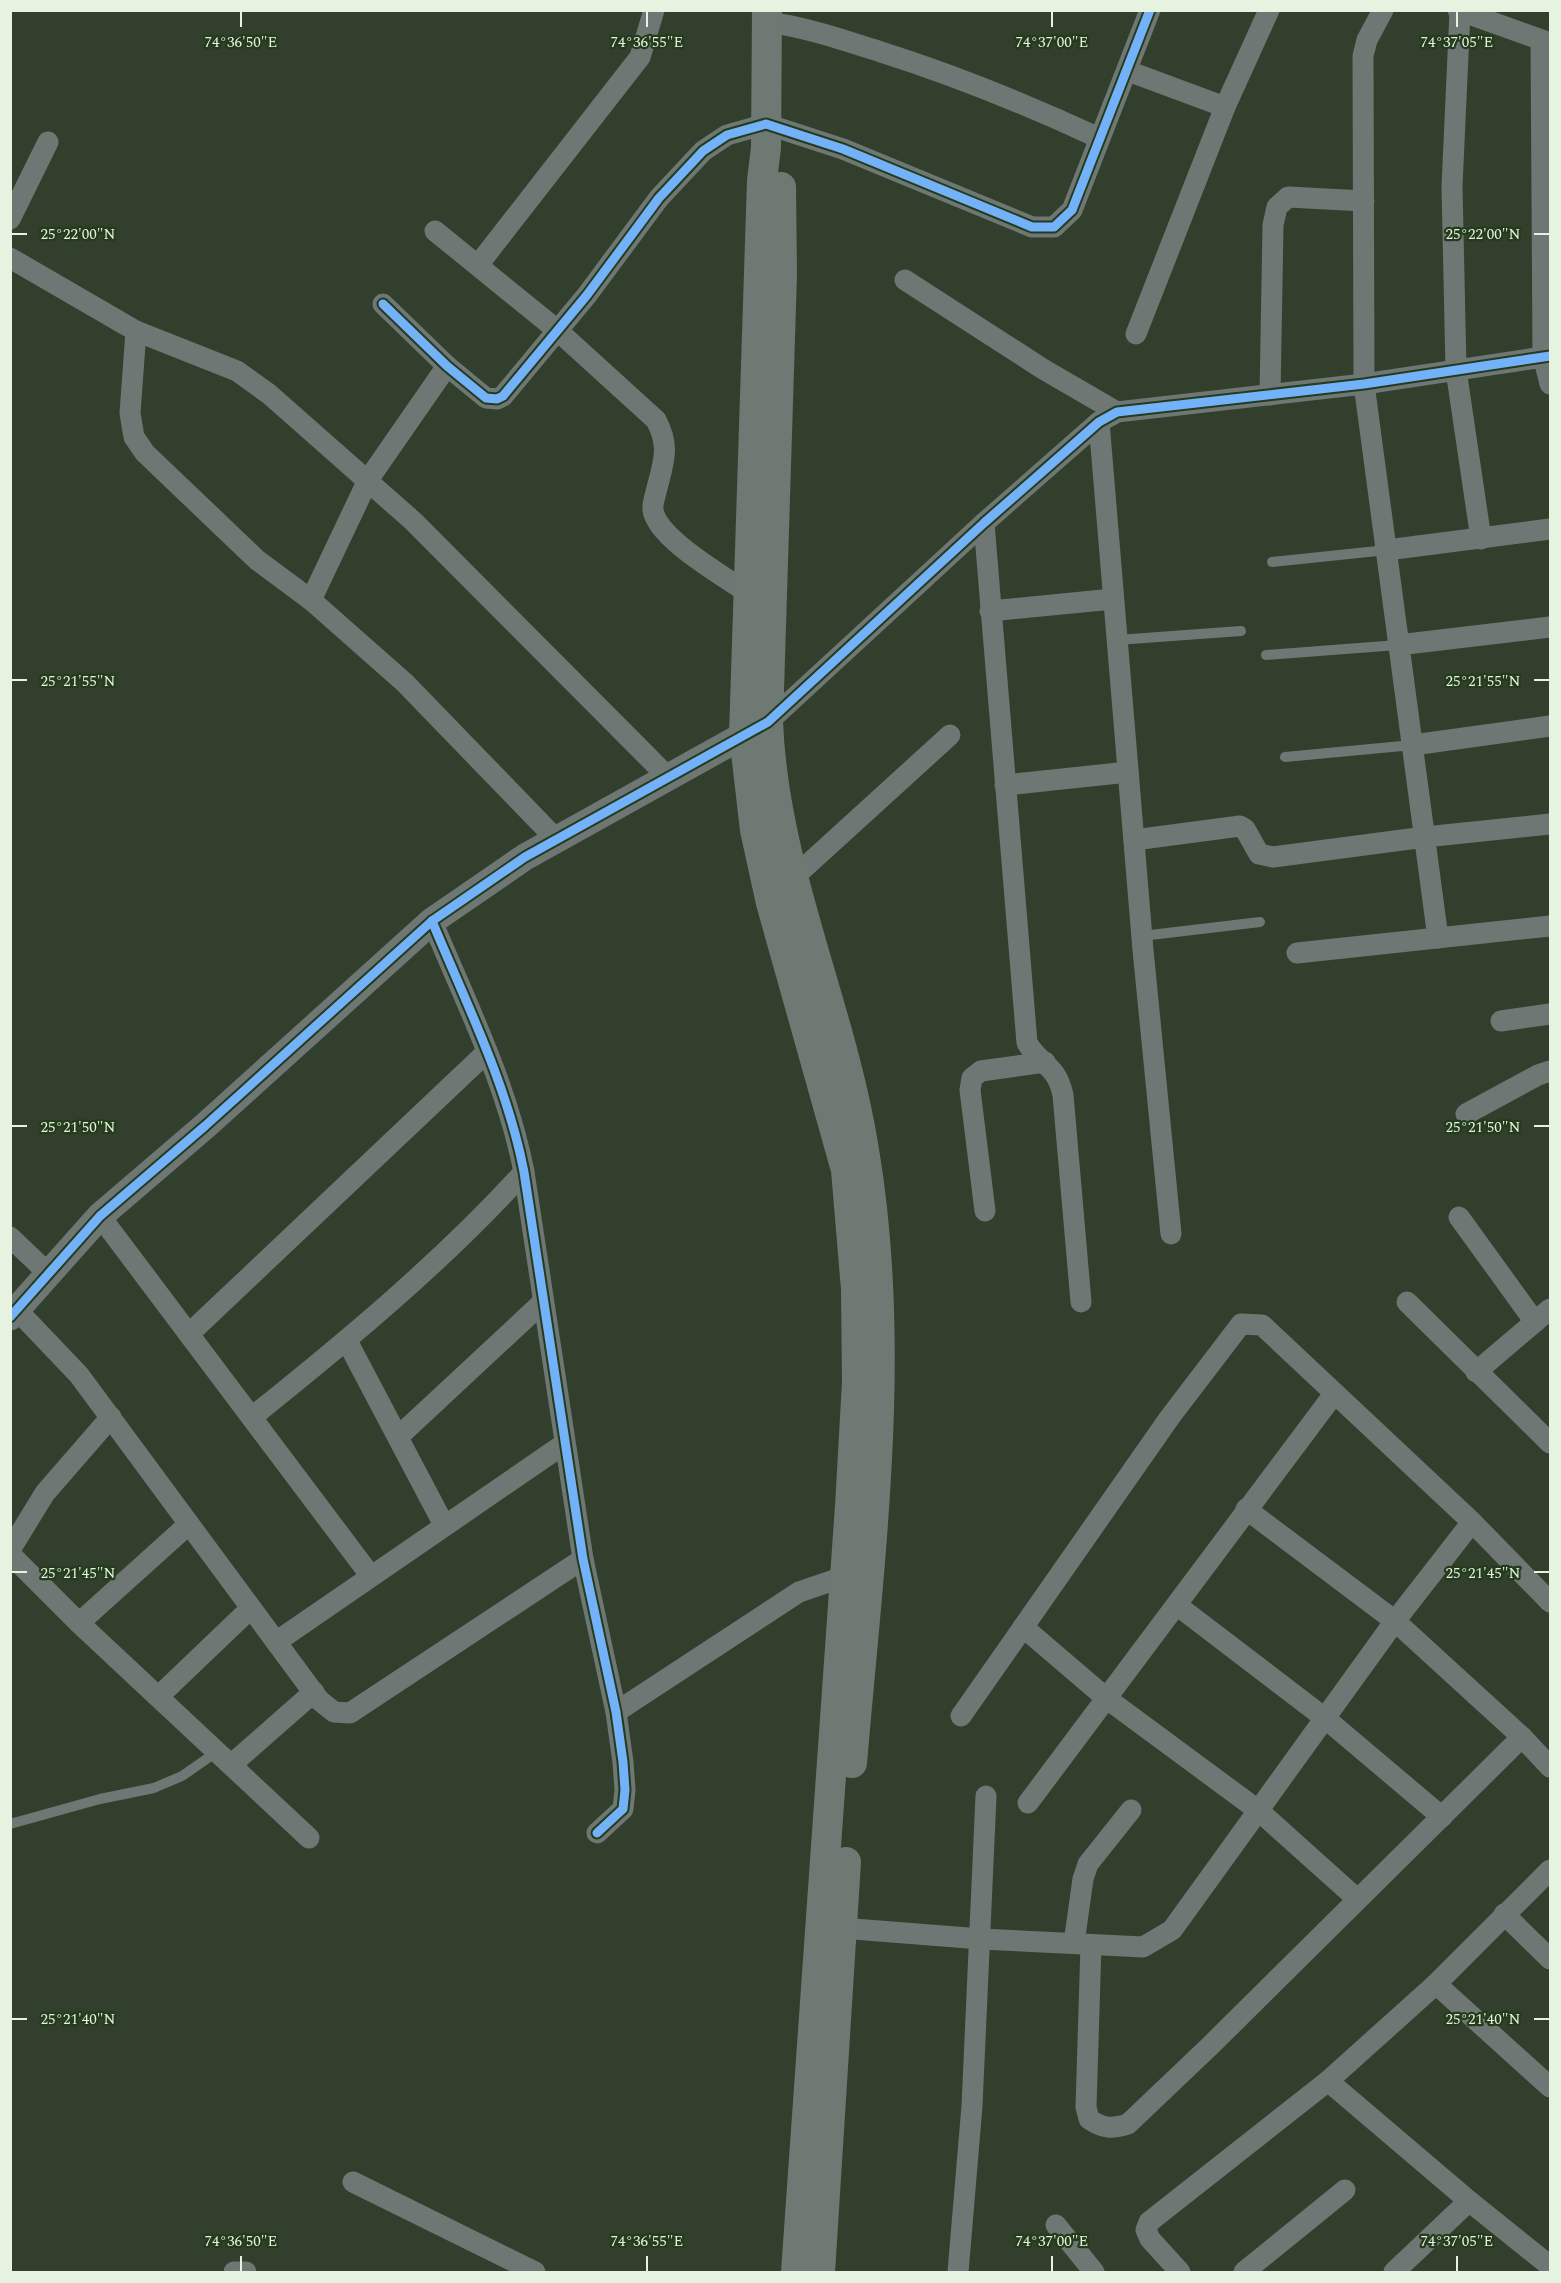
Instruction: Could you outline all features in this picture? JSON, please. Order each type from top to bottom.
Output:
[{"type":"main road","points":[[767,16],[766,136],[762,180],[749,594],[756,729],[769,756],[778,820],[845,1065],[864,1149],[872,1213],[880,1324],[879,1393],[856,1573],[796,2272]]},
{"type":"main road","points":[[766,136],[781,185],[782,274],[756,729],[755,830],[771,903],[846,1170],[856,1290],[856,1573],[841,1928],[820,2272]]},
{"type":"street","points":[[477,265],[640,57],[654,10]]},
{"type":"street","points":[[383,304],[447,366],[486,398],[497,399],[504,396],[587,296],[659,198],[703,151],[727,135],[766,136],[843,149],[1032,227],[1054,227],[1072,210],[1150,10]]},
{"type":"street","points":[[1136,334],[1225,107],[1269,10]]},
{"type":"street","points":[[1383,10],[1367,40],[1363,56],[1364,384],[1438,938]]},
{"type":"street","points":[[1481,539],[1456,370],[1452,186],[1459,11],[1546,42],[1547,356],[1551,384]]},
{"type":"street","points":[[767,16],[949,74],[1011,97],[1099,138]]},
{"type":"street","points":[[1128,71],[1225,107]]},
{"type":"street","points":[[10,219],[48,142]]},
{"type":"street","points":[[1270,395],[1273,225],[1277,207],[1288,197],[1364,201]]},
{"type":"street","points":[[435,231],[557,330],[656,420],[664,435],[666,450],[652,509],[658,523],[669,536],[749,594]]},
{"type":"street","points":[[10,258],[136,331],[237,371],[269,394],[421,529],[669,778]]},
{"type":"street","points":[[905,280],[1043,369],[1108,417]]},
{"type":"street","points":[[136,331],[130,413],[134,437],[145,453],[257,560],[311,600],[405,683],[557,840]]},
{"type":"street","points":[[583,1559],[350,1713],[334,1712],[314,1692],[276,1642],[79,1375],[14,1314],[100,1216],[205,1126],[432,921],[525,857],[756,729],[984,523],[1108,417],[1364,384],[1547,356]]},
{"type":"street","points":[[311,600],[368,480],[447,366]]},
{"type":"street","points":[[1108,417],[1113,599],[1142,936],[1172,1234]]},
{"type":"street","points":[[984,523],[1027,1043],[1035,1055],[1059,1077],[1063,1095],[1081,1302]]},
{"type":"street","points":[[1387,550],[1551,529]]},
{"type":"street","points":[[990,610],[1113,599]]},
{"type":"street","points":[[1398,645],[1551,627]]},
{"type":"street","points":[[1413,745],[1551,726]]},
{"type":"street","points":[[793,878],[950,735]]},
{"type":"street","points":[[1005,785],[1128,772]]},
{"type":"street","points":[[1134,840],[1240,826],[1245,829],[1259,854],[1273,857],[1425,837],[1551,824]]},
{"type":"street","points":[[432,921],[487,1052],[511,1117],[524,1172],[583,1559],[616,1712],[623,1762],[625,1790],[622,1809],[597,1833]]},
{"type":"street","points":[[1297,953],[1551,926]]},
{"type":"street","points":[[1502,1021],[1551,1014]]},
{"type":"street","points":[[190,1333],[487,1052]]},
{"type":"street","points":[[985,1211],[970,1090],[972,1078],[981,1071],[1045,1062]]},
{"type":"street","points":[[1466,1114],[1538,1075],[1551,1071]]},
{"type":"street","points":[[252,1417],[347,1341],[494,1205],[524,1172]]},
{"type":"street","points":[[100,1216],[370,1575]]},
{"type":"street","points":[[1459,1217],[1543,1316],[1476,1372]]},
{"type":"street","points":[[10,1238],[50,1275]]},
{"type":"street","points":[[398,1437],[543,1302]]},
{"type":"street","points":[[1407,1302],[1476,1372],[1548,1435]]},
{"type":"street","points":[[961,1716],[1170,1417],[1241,1324],[1262,1325],[1472,1522],[1551,1602]]},
{"type":"street","points":[[347,1341],[444,1525]]},
{"type":"street","points":[[1028,1803],[1178,1606],[1246,1509],[1334,1394]]},
{"type":"street","points":[[111,1417],[45,1493],[10,1552],[79,1623],[309,1838]]},
{"type":"street","points":[[276,1642],[370,1575],[564,1444]]},
{"type":"street","points":[[1246,1509],[1395,1621],[1522,1737],[1551,1767]]},
{"type":"street","points":[[841,1928],[981,1939],[1143,1947],[1172,1930],[1395,1621],[1472,1522]]},
{"type":"street","points":[[79,1623],[189,1524]]},
{"type":"street","points":[[616,1712],[799,1592],[856,1573]]},
{"type":"street","points":[[1178,1606],[1326,1719],[1442,1818]]},
{"type":"street","points":[[159,1696],[251,1608]]},
{"type":"street","points":[[1023,1627],[1106,1698],[1259,1811],[1356,1898]]},
{"type":"street","points":[[225,1758],[314,1692]]},
{"type":"street","points":[[1131,1810],[1088,1864],[1083,1879],[1086,2107],[1089,2119],[1098,2126],[1114,2129],[1128,2124],[1202,2054],[1356,1898],[1442,1818],[1522,1737]]},
{"type":"street","points":[[958,2272],[981,1939],[986,1796]]},
{"type":"street","points":[[1180,2272],[1150,2239],[1146,2230],[1149,2222],[1328,2080],[1436,1984],[1504,1914],[1551,1870]]},
{"type":"street","points":[[1504,1914],[1551,1959]]},
{"type":"street","points":[[1436,1984],[1551,2087]]},
{"type":"street","points":[[1328,2080],[1469,2201],[1551,2266]]},
{"type":"street","points":[[353,2182],[535,2272]]},
{"type":"street","points":[[1244,2272],[1345,2190]]},
{"type":"street","points":[[1394,2272],[1469,2201]]},
{"type":"street","points":[[1056,2225],[1094,2272]]},
{"type":"street","points":[[234,2272],[246,2272]]},
{"type":"lane","points":[[1272,562],[1387,550]]},
{"type":"lane","points":[[1117,640],[1241,631]]},
{"type":"lane","points":[[1266,655],[1398,645]]},
{"type":"lane","points":[[1285,757],[1413,745]]},
{"type":"lane","points":[[1142,936],[1260,922]]},
{"type":"lane","points":[[10,1824],[100,1799],[154,1788],[225,1758]]},
{"type":"cycle path","points":[[383,304],[447,366],[486,398],[497,399],[503,396],[587,295],[659,198],[703,151],[727,135],[766,124],[843,149],[1032,227],[1054,227],[1072,210],[1150,10]]},
{"type":"cycle path","points":[[10,1317],[100,1216],[205,1126],[432,921],[525,857],[768,722],[984,523],[1099,422],[1117,412],[1364,384],[1550,356]]},
{"type":"cycle path","points":[[432,921],[472,1013],[496,1076],[517,1139],[524,1172],[583,1559],[616,1712],[623,1762],[625,1790],[623,1809],[597,1833]]}]
